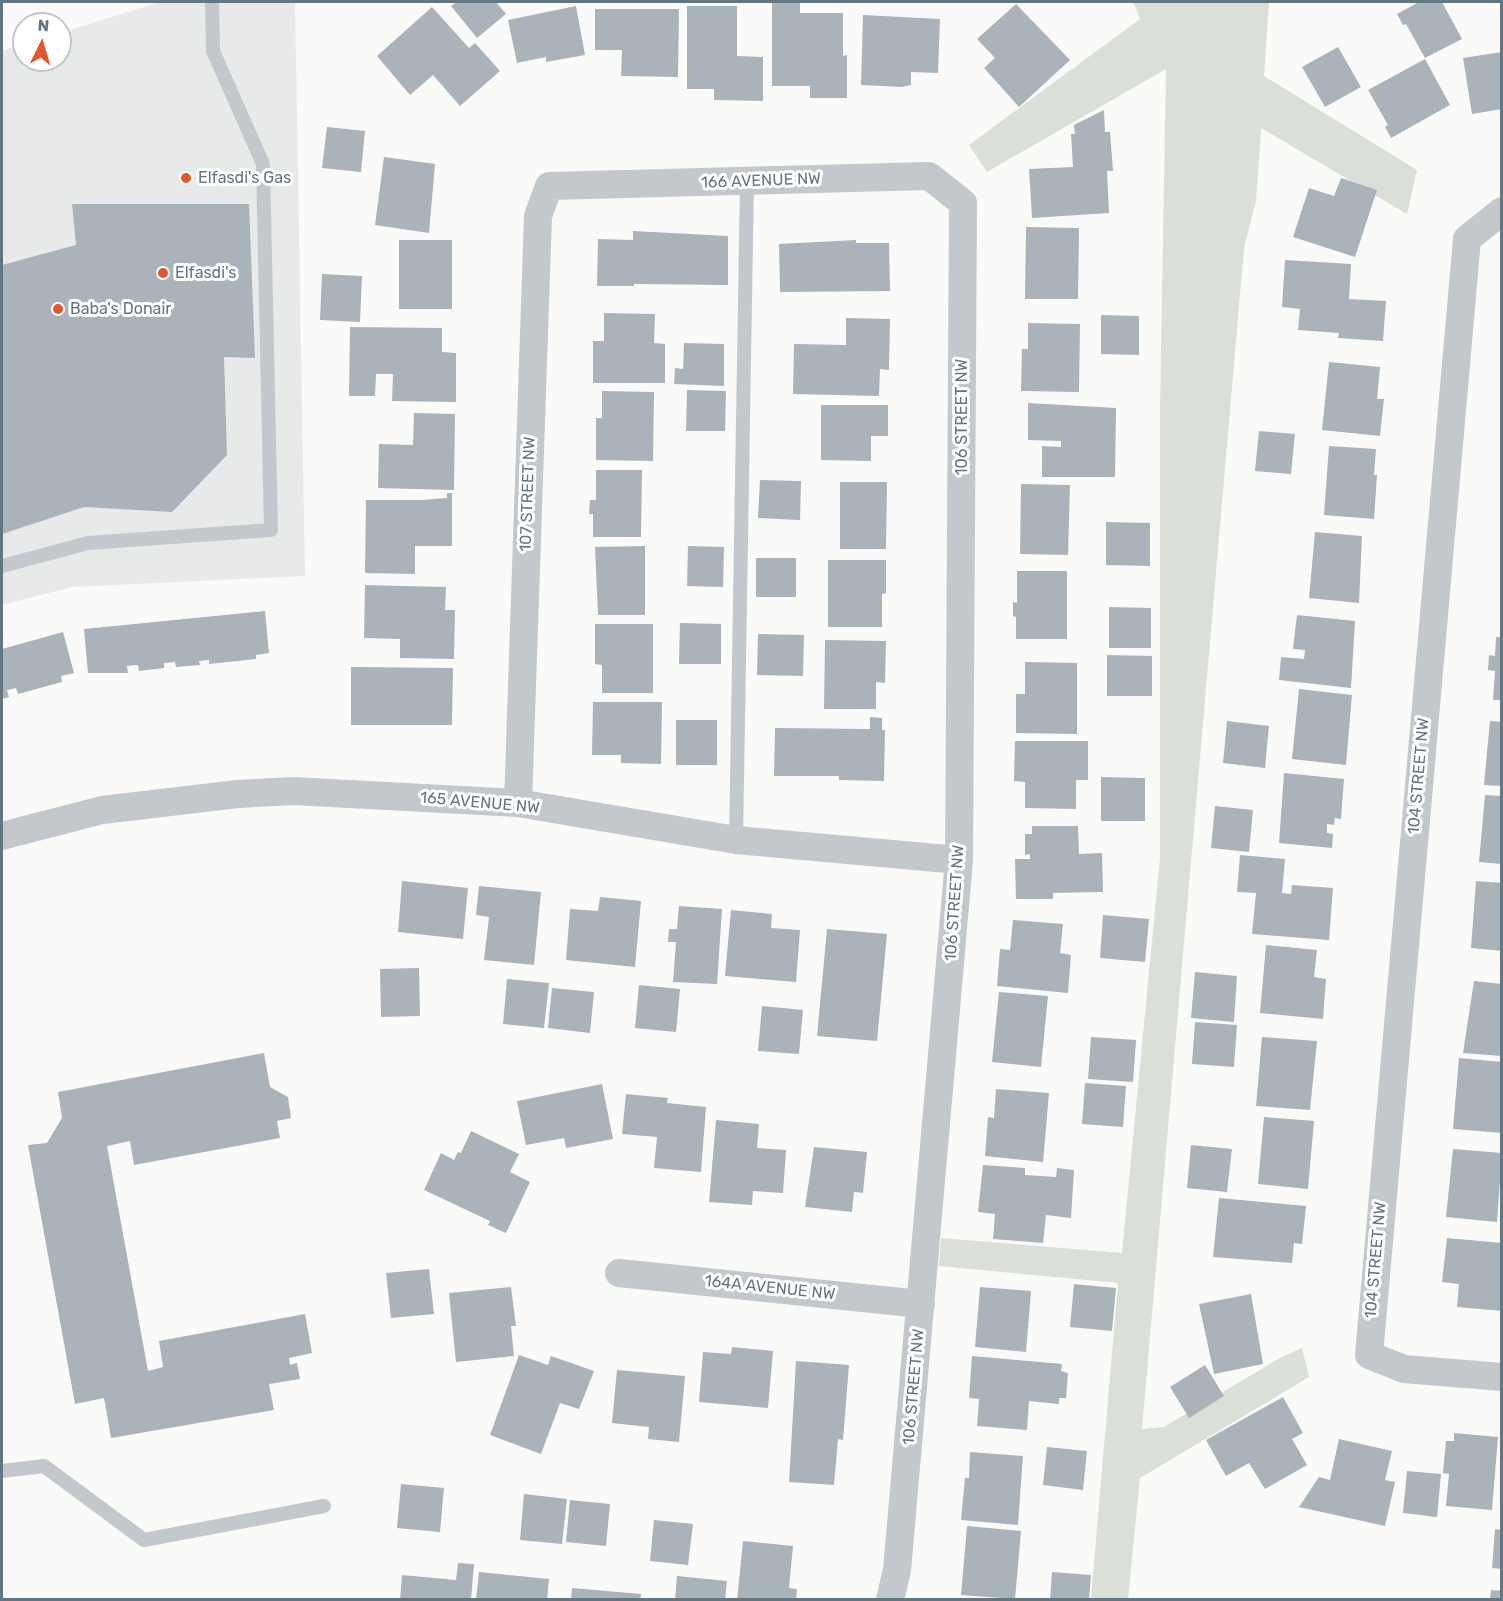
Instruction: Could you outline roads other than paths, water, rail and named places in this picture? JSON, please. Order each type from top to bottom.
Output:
[{"type":"street","name":"166 AVENUE NW","points":[[549,186],[929,176],[963,203]]},
{"type":"street","name":"107 STREET NW","points":[[518,803],[538,216],[549,186]]},
{"type":"street","name":"106 STREET NW","points":[[890,1599],[897,1570],[960,860],[963,203]]},
{"type":"street","name":"104 STREET NW","points":[[1501,211],[1467,239],[1369,1355],[1404,1369],[1502,1377]]},
{"type":"street","name":"165 AVENUE NW","points":[[2,836],[102,810],[237,794],[293,791],[518,803],[736,840],[960,860]]},
{"type":"street","name":"164A AVENUE NW","points":[[619,1273],[921,1304]]},
{"type":"lane","points":[[2,566],[88,543],[271,530],[263,164],[213,51],[212,2]]},
{"type":"lane","points":[[736,840],[747,181]]},
{"type":"lane","points":[[2,1471],[44,1466],[144,1539],[324,1506]]},
{"type":"place","name":"Elfasdi's Gas","points":[[186,178]]},
{"type":"place","name":"Elfasdi's","points":[[163,273]]},
{"type":"place","name":"Baba's Donair","points":[[58,309]]}]
